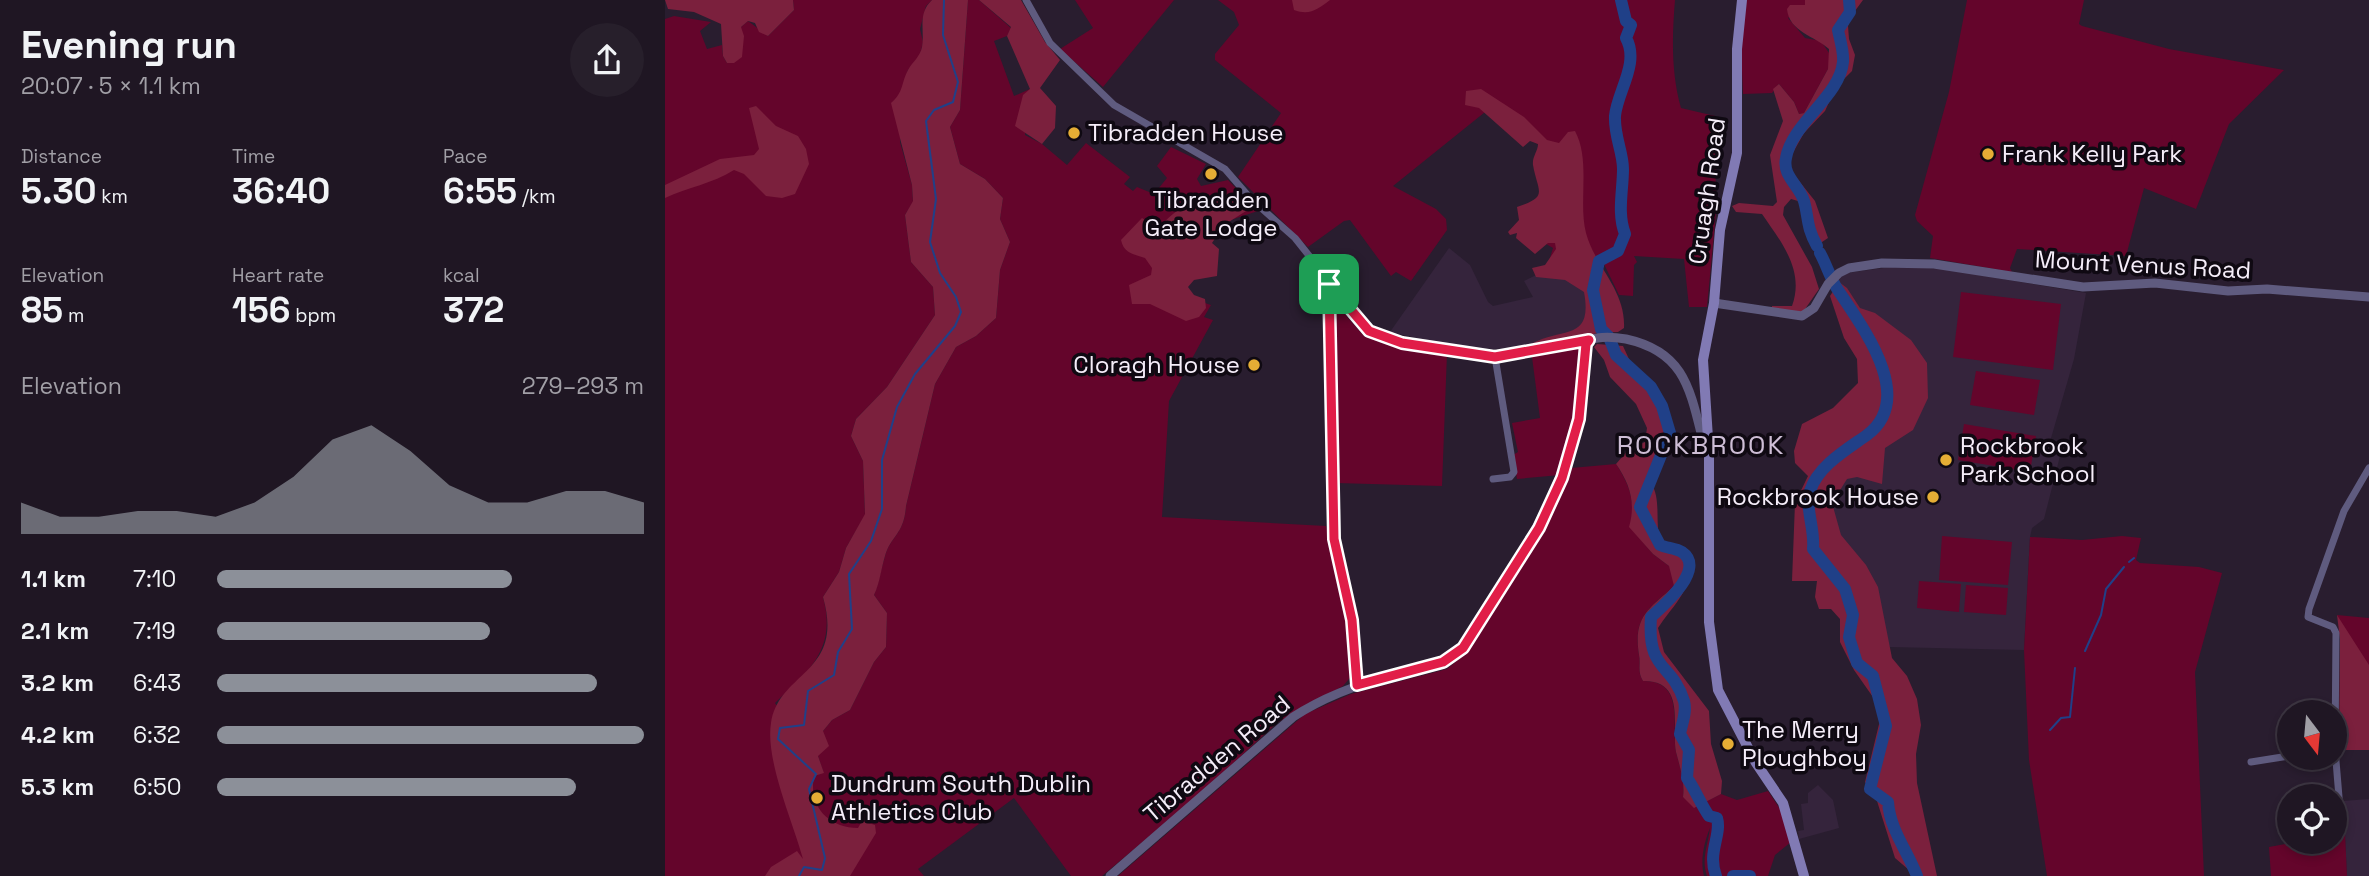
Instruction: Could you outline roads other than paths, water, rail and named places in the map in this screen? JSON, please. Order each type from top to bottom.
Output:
[{"type":"main road","name":"Cruagh Road","points":[[1742,0],[1737,49],[1737,153],[1720,230],[1714,303],[1703,360],[1708,438],[1709,622],[1718,690],[1756,763],[1783,803],[1804,876]]},
{"type":"street","points":[[1026,0],[1050,43],[1114,105],[1226,169],[1251,199],[1295,238],[1369,331],[1402,343],[1495,357],[1594,339],[1619,338],[1657,348],[1682,374],[1701,433],[1708,438]]},
{"type":"street","name":"Mount Venus Road","points":[[1714,303],[1792,317],[1809,313],[1835,276],[1859,265],[1911,262],[2083,287],[2155,283],[2228,291],[2291,290],[2369,298]]},
{"type":"street","points":[[1329,284],[1334,539],[1352,620],[1357,685]]},
{"type":"street","name":"Tibradden Road","points":[[1110,876],[1229,775],[1280,726],[1326,698],[1357,685],[1443,662],[1463,648],[1539,528],[1562,478],[1579,419],[1586,344],[1594,339]]},
{"type":"street","points":[[1493,480],[1510,477],[1514,472],[1495,357]]},
{"type":"street","points":[[2335,700],[2336,633],[2333,627],[2308,617],[2309,609],[2344,511],[2369,468]]},
{"type":"street","points":[[2251,762],[2277,758]]},
{"type":"waterway","points":[[799,876],[804,867],[822,870],[825,858],[809,789],[816,774],[778,739],[780,728],[804,725],[808,691],[834,675],[838,652],[852,629],[849,574],[871,541],[882,509],[882,460],[897,407],[915,374],[955,326],[961,312],[956,297],[940,273],[930,242],[936,199],[926,121],[934,110],[953,102],[958,82],[943,35],[944,0]]},
{"type":"waterway","points":[[1621,0],[1626,21],[1631,25],[1626,38],[1630,48],[1629,67],[1615,116],[1623,163],[1621,210],[1625,234],[1618,251],[1599,261],[1593,290],[1601,329],[1609,337],[1616,355],[1651,387],[1662,406],[1670,433],[1640,507],[1660,545],[1682,552],[1688,559],[1689,568],[1680,587],[1651,617],[1651,635],[1657,658],[1679,688],[1684,701],[1685,713],[1680,734],[1689,750],[1687,778],[1709,816],[1717,818],[1718,831],[1713,859],[1716,876]]},
{"type":"waterway","points":[[1817,246],[1809,228],[1802,195],[1785,164],[1790,145],[1797,133],[1834,86],[1840,74],[1843,58],[1838,30],[1850,12],[1849,0]]},
{"type":"waterway","points":[[1820,253],[1834,283],[1880,361],[1886,381],[1887,401],[1881,419],[1867,435],[1826,466],[1814,482],[1809,498],[1813,549],[1845,589],[1853,615],[1849,637],[1857,663],[1873,676],[1886,726],[1870,789],[1888,802],[1895,831],[1917,876]]},
{"type":"waterway","points":[[2129,562],[2134,558]]},
{"type":"waterway","points":[[2085,651],[2101,615],[2106,589],[2124,567]]},
{"type":"waterway","points":[[2050,730],[2061,718],[2070,717],[2075,668]]},
{"type":"waterway","points":[[1733,876],[1750,876]]},
{"type":"place","name":"Tibradden House","points":[[1074,133]]},
{"type":"place","name":"Frank Kelly Park","points":[[1988,154]]},
{"type":"place","name":"Tibradden Gate Lodge","points":[[1211,174]]},
{"type":"place","name":"Cloragh House","points":[[1254,365]]},
{"type":"place","name":"Rockbrook Park School","points":[[1946,460]]},
{"type":"place","name":"Rockbrook House","points":[[1933,497]]},
{"type":"place","name":"The Merry Ploughboy","points":[[1728,744]]},
{"type":"place","name":"Dundrum South Dublin Athletics Club","points":[[817,798]]},
{"type":"district","name":"ROCKBROOK","points":[[1701,445]]}]
